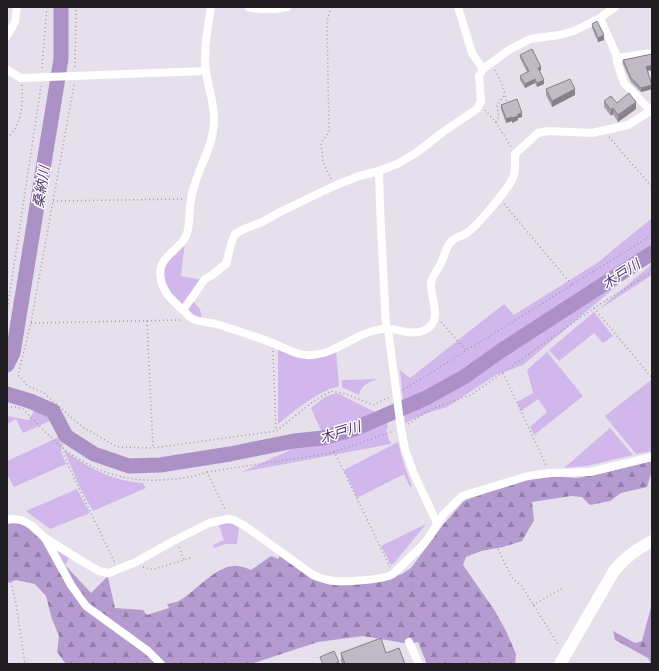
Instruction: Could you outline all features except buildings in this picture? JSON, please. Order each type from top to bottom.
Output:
[{"type":"street","points":[[7,36],[14,22],[17,7]]},
{"type":"street","points":[[211,7],[206,39],[206,71],[214,113],[213,130],[191,198],[186,235],[181,244],[166,257],[160,270],[162,287],[171,300],[190,318],[254,336],[293,352],[306,355],[314,355],[340,347],[364,333],[387,328],[399,331],[416,332],[424,330],[432,324],[436,316],[432,300],[431,280],[440,266],[450,243],[468,232],[509,185],[513,178],[515,154],[538,133],[548,131],[592,133],[628,125],[651,110],[624,83],[617,58],[600,18]]},
{"type":"street","points":[[249,7],[267,10],[287,7]]},
{"type":"street","points":[[458,7],[472,53],[482,69]]},
{"type":"street","points":[[183,310],[205,279],[226,264],[235,234],[334,186],[359,176],[398,164],[416,153],[481,105],[478,76],[482,69],[509,50],[530,39],[574,32],[600,18],[615,7]]},
{"type":"street","points":[[617,58],[652,53]]},
{"type":"street","points":[[7,70],[21,78],[206,71]]},
{"type":"street","points":[[379,171],[387,328],[401,429],[405,449],[414,474],[437,523]]},
{"type":"street","points":[[45,538],[99,571],[109,573],[136,562],[209,523],[228,519],[234,520],[245,526],[313,575],[335,581],[380,578],[393,574],[418,550],[450,507],[462,496],[528,476],[550,473],[590,472],[652,457]]},
{"type":"street","points":[[7,520],[16,519],[38,530],[45,538],[71,585],[86,606],[148,651],[161,664]]},
{"type":"street","points":[[563,660],[614,572],[622,561],[634,550],[652,541]]},
{"type":"street","points":[[408,642],[419,664]]},
{"type":"path","points":[[7,312],[42,77],[47,7]]},
{"type":"path","points":[[76,7],[75,76],[31,323],[18,375],[28,386],[44,392],[81,426],[117,447],[153,448],[276,431],[314,401],[331,392],[346,394],[373,405],[397,394],[652,235]]},
{"type":"path","points":[[331,7],[327,22],[329,132],[321,143],[323,162],[334,186]]},
{"type":"path","points":[[491,63],[508,102]]},
{"type":"path","points":[[7,138],[12,134],[18,124],[23,104],[21,78]]},
{"type":"path","points":[[496,122],[499,116],[496,106],[505,94]]},
{"type":"path","points":[[481,105],[496,122],[515,154]]},
{"type":"path","points":[[603,130],[652,187]]},
{"type":"path","points":[[53,201],[191,198]]},
{"type":"path","points":[[498,198],[572,285]]},
{"type":"path","points":[[7,407],[23,409],[62,447],[85,463],[103,472],[130,480],[145,481],[194,477],[207,472],[334,452],[401,429],[433,408],[471,395],[594,308],[652,272]]},
{"type":"path","points":[[594,308],[652,378]]},
{"type":"path","points":[[436,316],[466,350]]},
{"type":"path","points":[[31,323],[196,320]]},
{"type":"path","points":[[147,321],[153,448]]},
{"type":"path","points":[[273,343],[276,431]]},
{"type":"path","points":[[503,373],[550,473]]},
{"type":"path","points":[[51,414],[61,437],[62,447],[67,463],[118,570]]},
{"type":"path","points":[[334,452],[393,574]]},
{"type":"path","points":[[207,472],[227,513],[228,519]]},
{"type":"path","points":[[176,540],[184,560]]},
{"type":"path","points":[[498,549],[512,578],[521,585],[563,660]]},
{"type":"path","points":[[408,642],[401,615],[403,609],[411,598],[412,576],[419,556],[418,550]]},
{"type":"path","points":[[136,562],[150,570],[193,557]]},
{"type":"path","points":[[11,582],[16,604],[25,664]]},
{"type":"path","points":[[533,605],[563,588]]},
{"type":"shaded area","points":[[652,218],[652,256],[523,365],[496,375],[447,407],[427,413],[405,423],[400,370],[410,378],[504,304],[514,315],[597,263]]},
{"type":"shaded area","points":[[185,242],[181,276],[201,280],[183,305],[165,287],[163,266]]},
{"type":"shaded area","points":[[652,264],[652,275],[598,310]]},
{"type":"shaded area","points":[[192,300],[200,309],[202,319],[187,311]]},
{"type":"shaded area","points":[[594,312],[613,336],[603,343],[594,333],[559,361],[549,350]]},
{"type":"shaded area","points":[[278,347],[292,353],[336,351],[339,386],[322,392],[278,424]]},
{"type":"shaded area","points":[[547,352],[583,396],[534,435],[530,427],[547,412],[538,399],[521,411],[517,402],[533,393],[527,370]]},
{"type":"shaded area","points":[[378,379],[364,386],[359,395],[342,387],[342,380]]},
{"type":"shaded area","points":[[651,380],[652,451],[636,454],[605,416]]},
{"type":"shaded area","points":[[337,393],[383,416],[388,426],[386,431],[391,444],[242,472],[323,435],[311,408],[325,397]]},
{"type":"shaded area","points":[[35,409],[49,413],[52,420],[23,433],[16,419],[7,424],[7,416],[29,420]]},
{"type":"shaded area","points":[[610,428],[633,455],[587,466],[564,468]]},
{"type":"shaded area","points":[[59,437],[62,447],[61,451],[66,464],[14,487],[7,474],[7,461]]},
{"type":"shaded area","points":[[398,442],[404,465],[412,486],[410,487],[404,474],[357,498],[344,470]]},
{"type":"shaded area","points":[[64,450],[92,468],[121,480],[143,483],[146,488],[93,511],[80,488]]},
{"type":"shaded area","points":[[77,489],[90,513],[50,529],[26,511]]},
{"type":"shaded area","points":[[218,523],[233,523],[239,527],[237,544],[225,544],[214,548],[213,545],[224,540]]},
{"type":"shaded area","points":[[426,524],[395,562],[391,565],[381,546]]},
{"type":"shaded area","points":[[58,551],[69,558],[65,565],[57,555]]},
{"type":"green space","points":[[652,460],[652,471],[647,487],[621,493],[610,501],[590,505],[582,497],[571,496],[532,502],[534,520],[522,541],[503,547],[481,551],[466,557],[463,565],[495,611],[506,631],[516,654],[515,664],[427,664],[418,642],[410,644],[363,636],[318,642],[251,664],[165,664],[83,600],[65,565],[91,593],[108,577],[115,608],[143,610],[147,615],[169,608],[167,604],[180,600],[188,595],[220,570],[235,566],[251,570],[271,556],[278,559],[280,556],[309,576],[380,581],[402,574],[411,568],[443,525],[466,500],[527,479],[549,476],[576,478],[599,474]]},
{"type":"green space","points":[[7,522],[23,523],[39,535],[80,602],[159,664],[66,664],[57,652],[59,636],[52,619],[46,596],[35,584],[16,580],[7,583]]},
{"type":"green space","points":[[652,596],[651,664],[648,658],[615,640],[613,631],[635,643],[642,641],[651,607]]},
{"type":"waterway","name":"桑納川","points":[[7,365],[13,353],[61,59],[61,7]]},
{"type":"waterway","name":"木戸川","points":[[7,394],[30,401],[53,411],[66,436],[94,454],[129,466],[160,465],[230,454],[294,441],[323,438],[354,429],[426,398],[464,377],[502,350],[652,253]]}]
